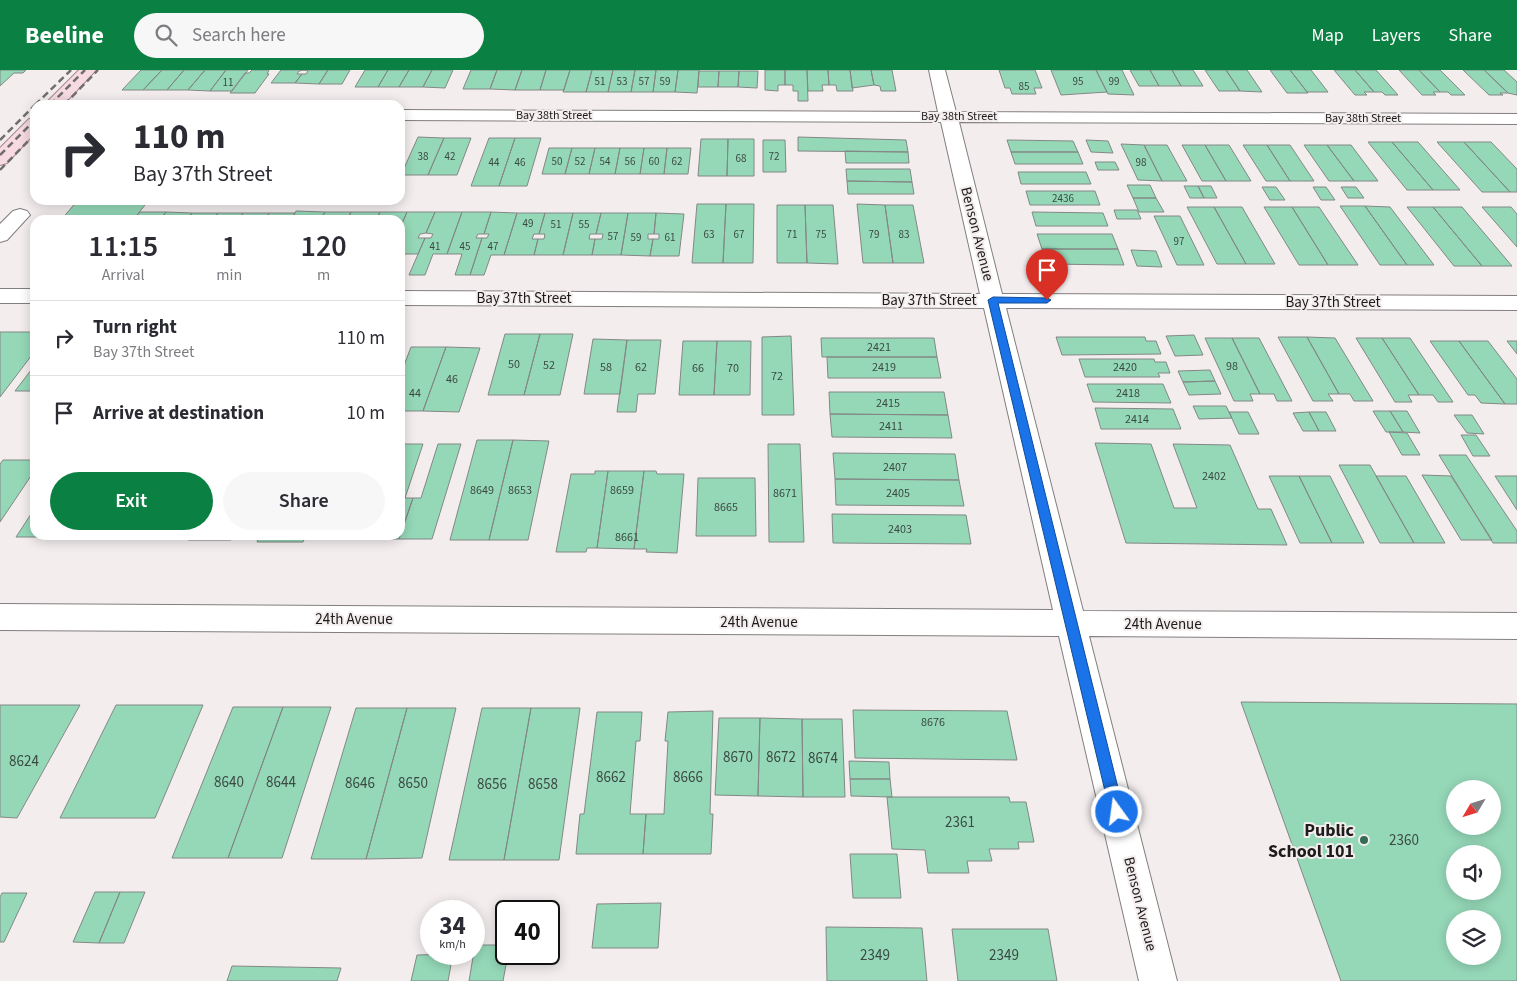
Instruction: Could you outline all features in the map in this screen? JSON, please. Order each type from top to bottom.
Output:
[{"type":"main road","points":[[58,100],[88,70]]},
{"type":"main road","points":[[0,159],[30,129]]},
{"type":"street","name":"Benson Avenue","points":[[936,70],[1158,981]]},
{"type":"street","name":"Bay 38th Street","points":[[405,115],[1517,119]]},
{"type":"street","points":[[0,236],[20,215]]},
{"type":"street","points":[[0,296],[30,296]]},
{"type":"street","name":"Bay 37th Street","points":[[405,298],[1517,303]]},
{"type":"street","name":"24th Avenue","points":[[0,618],[1517,626]]},
{"type":"building","points":[[0,70],[26,70],[23,73],[14,73],[0,86]]},
{"type":"building","points":[[141,70],[162,70],[143,90],[122,90]]},
{"type":"building","points":[[162,70],[184,70],[167,90],[143,90]]},
{"type":"building","points":[[184,70],[205,70],[188,90],[167,90]]},
{"type":"building","points":[[205,70],[226,70],[210,91],[188,90]]},
{"type":"building","points":[[226,70],[248,70],[232,91],[210,91]]},
{"type":"building","points":[[252,70],[269,70],[267,74],[269,74],[255,93],[230,93],[245,73],[249,73]]},
{"type":"building","points":[[281,70],[304,70],[299,71],[297,74],[302,74],[295,83],[271,83]]},
{"type":"building","points":[[304,70],[328,70],[319,84],[295,83],[302,74],[306,74],[308,71]]},
{"type":"building","points":[[328,70],[350,70],[342,84],[319,84]]},
{"type":"building","points":[[365,70],[388,70],[378,87],[355,87]]},
{"type":"building","points":[[388,70],[409,70],[399,87],[378,87]]},
{"type":"building","points":[[409,70],[432,70],[423,87],[399,87]]},
{"type":"building","points":[[432,70],[453,70],[445,88],[423,87]]},
{"type":"building","points":[[471,70],[497,70],[490,89],[463,89]]},
{"type":"building","points":[[497,70],[522,70],[515,90],[490,89]]},
{"type":"building","points":[[522,70],[546,70],[540,90],[515,90]]},
{"type":"building","points":[[546,70],[570,70],[564,90],[540,90]]},
{"type":"building","points":[[570,70],[592,70],[586,92],[563,92]]},
{"type":"building","points":[[592,70],[613,70],[608,92],[586,92]]},
{"type":"building","points":[[613,70],[635,70],[631,92],[608,92]]},
{"type":"building","points":[[635,70],[656,70],[653,92],[631,92]]},
{"type":"building","points":[[656,70],[678,70],[675,92],[653,92]]},
{"type":"building","points":[[678,70],[699,70],[697,93],[675,92]]},
{"type":"building","points":[[765,70],[785,70],[785,85],[778,85],[778,91],[765,90]]},
{"type":"building","points":[[785,70],[807,70],[808,101],[798,101],[798,91],[793,91],[793,85],[785,85]]},
{"type":"building","points":[[807,70],[828,70],[829,85],[822,85],[823,91],[808,91]]},
{"type":"building","points":[[828,70],[850,70],[853,91],[837,91],[836,85],[829,85]]},
{"type":"building","points":[[850,70],[871,70],[874,85],[852,88]]},
{"type":"building","points":[[871,70],[892,70],[896,91],[881,91],[880,86],[874,85]]},
{"type":"building","points":[[999,70],[1035,70],[1042,88],[1034,88],[1036,94],[1012,94],[1010,88],[1005,88]]},
{"type":"building","points":[[1051,70],[1096,70],[1107,92],[1061,95]]},
{"type":"building","points":[[1096,70],[1122,70],[1134,95],[1108,94]]},
{"type":"building","points":[[1130,70],[1150,70],[1159,86],[1139,86]]},
{"type":"building","points":[[1150,70],[1172,70],[1181,86],[1159,86]]},
{"type":"building","points":[[1172,70],[1193,70],[1203,86],[1181,86]]},
{"type":"building","points":[[1205,70],[1226,70],[1240,91],[1219,91]]},
{"type":"building","points":[[1226,70],[1247,70],[1262,92],[1240,91]]},
{"type":"building","points":[[1270,70],[1290,70],[1308,93],[1287,93]]},
{"type":"building","points":[[1290,70],[1311,70],[1328,92],[1307,92]]},
{"type":"building","points":[[1334,70],[1355,70],[1374,92],[1364,92],[1367,95],[1355,95]]},
{"type":"building","points":[[1355,70],[1376,70],[1398,95],[1385,95],[1382,92],[1374,92]]},
{"type":"building","points":[[1399,70],[1419,70],[1440,92],[1433,92],[1436,95],[1422,95]]},
{"type":"building","points":[[1419,70],[1440,70],[1465,95],[1451,95],[1448,92],[1440,92]]},
{"type":"building","points":[[1463,70],[1484,70],[1508,93],[1489,95]]},
{"type":"building","points":[[1484,70],[1504,70],[1517,82],[1517,95],[1508,93]]},
{"type":"building","points":[[699,71],[719,71],[718,87],[698,87]]},
{"type":"building","points":[[719,71],[739,71],[738,87],[718,87]]},
{"type":"building","points":[[739,71],[758,71],[757,88],[738,87]]},
{"type":"building","points":[[418,137],[444,138],[428,175],[405,175],[405,166]]},
{"type":"building","points":[[798,137],[906,140],[908,152],[798,151]]},
{"type":"building","points":[[444,138],[471,138],[457,175],[428,175]]},
{"type":"building","points":[[489,138],[515,138],[499,186],[471,186]]},
{"type":"building","points":[[515,138],[541,138],[527,186],[499,186]]},
{"type":"building","points":[[701,139],[728,139],[727,176],[698,176]]},
{"type":"building","points":[[728,139],[754,139],[754,176],[727,176]]},
{"type":"building","points":[[763,140],[785,140],[786,172],[763,172]]},
{"type":"building","points":[[1007,140],[1073,141],[1078,152],[1011,152]]},
{"type":"building","points":[[1086,140],[1108,141],[1113,153],[1091,152]]},
{"type":"building","points":[[1368,142],[1392,142],[1433,190],[1407,190]]},
{"type":"building","points":[[1392,142],[1418,142],[1460,190],[1433,190]]},
{"type":"building","points":[[1437,142],[1464,142],[1510,192],[1482,192]]},
{"type":"building","points":[[1464,142],[1491,142],[1517,169],[1517,192],[1510,192]]},
{"type":"building","points":[[1121,144],[1144,145],[1162,181],[1138,180]]},
{"type":"building","points":[[1144,145],[1167,145],[1187,181],[1162,181]]},
{"type":"building","points":[[1182,145],[1205,145],[1226,181],[1202,181]]},
{"type":"building","points":[[1205,145],[1229,145],[1251,181],[1226,181]]},
{"type":"building","points":[[1243,145],[1267,145],[1290,181],[1266,181]]},
{"type":"building","points":[[1267,145],[1290,145],[1314,181],[1290,181]]},
{"type":"building","points":[[1304,145],[1327,145],[1354,181],[1329,181]]},
{"type":"building","points":[[1327,145],[1351,145],[1378,181],[1354,181]]},
{"type":"building","points":[[549,148],[572,148],[565,174],[542,174]]},
{"type":"building","points":[[572,148],[595,148],[589,174],[565,174]]},
{"type":"building","points":[[595,148],[620,148],[615,174],[589,174]]},
{"type":"building","points":[[620,148],[644,148],[640,174],[615,174]]},
{"type":"building","points":[[644,148],[667,148],[664,174],[640,174]]},
{"type":"building","points":[[667,148],[691,148],[688,174],[664,174]]},
{"type":"building","points":[[845,151],[908,152],[909,163],[846,163]]},
{"type":"building","points":[[1011,152],[1078,152],[1083,164],[1015,164]]},
{"type":"building","points":[[1095,162],[1115,162],[1119,170],[1098,170]]},
{"type":"building","points":[[846,169],[910,169],[912,182],[847,181]]},
{"type":"building","points":[[1018,172],[1086,172],[1091,184],[1021,184]]},
{"type":"building","points":[[847,181],[912,182],[914,194],[848,194]]},
{"type":"building","points":[[1127,185],[1150,185],[1156,198],[1133,198]]},
{"type":"building","points":[[1184,186],[1198,186],[1204,198],[1190,198]]},
{"type":"building","points":[[1198,186],[1211,186],[1217,198],[1204,198]]},
{"type":"building","points":[[1262,187],[1276,187],[1285,200],[1270,200]]},
{"type":"building","points":[[1313,187],[1326,187],[1335,200],[1321,200]]},
{"type":"building","points":[[1341,187],[1356,187],[1364,198],[1348,198]]},
{"type":"building","points":[[1026,191],[1095,191],[1100,205],[1030,205]]},
{"type":"building","points":[[1133,198],[1156,198],[1164,212],[1139,212]]},
{"type":"building","points":[[697,204],[726,204],[723,263],[692,263]]},
{"type":"building","points":[[726,204],[754,204],[753,263],[723,263]]},
{"type":"building","points":[[857,204],[885,205],[893,263],[863,263]]},
{"type":"building","points":[[74,205],[145,205],[137,215],[65,215]]},
{"type":"building","points":[[777,205],[805,205],[807,263],[777,263]]},
{"type":"building","points":[[805,205],[833,205],[838,264],[807,263]]},
{"type":"building","points":[[885,205],[913,205],[924,263],[893,263]]},
{"type":"building","points":[[1340,206],[1365,206],[1407,265],[1380,265]]},
{"type":"building","points":[[1365,206],[1390,207],[1434,265],[1407,265]]},
{"type":"building","points":[[1187,207],[1214,207],[1246,264],[1217,264]]},
{"type":"building","points":[[1214,207],[1242,207],[1275,264],[1246,264]]},
{"type":"building","points":[[1264,207],[1292,207],[1328,265],[1299,265]]},
{"type":"building","points":[[1292,207],[1319,207],[1358,265],[1328,265]]},
{"type":"building","points":[[1407,207],[1433,207],[1482,266],[1454,266]]},
{"type":"building","points":[[1433,207],[1462,207],[1512,266],[1482,266]]},
{"type":"building","points":[[1482,207],[1511,207],[1517,214],[1517,247]]},
{"type":"building","points":[[1114,210],[1137,210],[1141,219],[1117,219]]},
{"type":"building","points":[[296,211],[325,212],[323,215],[294,215]]},
{"type":"building","points":[[140,212],[166,212],[164,215],[137,215]]},
{"type":"building","points":[[166,212],[192,213],[191,215],[164,215]]},
{"type":"building","points":[[325,212],[351,212],[350,215],[323,215]]},
{"type":"building","points":[[351,212],[380,212],[378,215],[350,215]]},
{"type":"building","points":[[380,212],[407,212],[405,217],[405,215],[378,215]]},
{"type":"building","points":[[407,212],[435,212],[426,233],[420,234],[418,238],[425,238],[418,254],[405,254],[405,217]]},
{"type":"building","points":[[435,212],[462,212],[447,254],[433,254],[425,275],[409,275],[425,238],[431,238],[433,234],[426,233]]},
{"type":"building","points":[[462,212],[491,212],[484,234],[478,234],[476,238],[482,238],[470,275],[455,275],[462,254],[447,254]]},
{"type":"building","points":[[491,212],[517,213],[504,255],[491,255],[484,275],[470,275],[482,238],[487,238],[489,234],[484,234]]},
{"type":"building","points":[[1032,212],[1103,213],[1108,226],[1036,226]]},
{"type":"building","points":[[192,213],[218,213],[217,215],[191,215]]},
{"type":"building","points":[[218,213],[243,213],[242,215],[217,215]]},
{"type":"building","points":[[243,213],[269,213],[268,215],[242,215]]},
{"type":"building","points":[[269,213],[295,213],[294,215],[268,215]]},
{"type":"building","points":[[517,213],[545,213],[539,234],[534,234],[532,239],[538,239],[534,255],[504,255]]},
{"type":"building","points":[[545,213],[573,213],[563,255],[534,255],[538,239],[544,239],[545,234],[539,234]]},
{"type":"building","points":[[573,213],[601,213],[596,234],[590,234],[589,239],[595,239],[592,255],[563,255]]},
{"type":"building","points":[[601,213],[628,213],[621,255],[592,255],[595,239],[602,239],[603,234],[596,234]]},
{"type":"building","points":[[628,213],[656,213],[654,234],[648,234],[648,239],[653,239],[650,256],[621,255]]},
{"type":"building","points":[[656,213],[684,214],[679,256],[650,256],[653,239],[659,239],[659,234],[654,234]]},
{"type":"building","points":[[1154,216],[1180,216],[1204,265],[1177,265]]},
{"type":"building","points":[[1037,234],[1112,234],[1118,249],[1042,249]]},
{"type":"building","points":[[1042,249],[1118,249],[1124,265],[1046,264]]},
{"type":"building","points":[[1131,250],[1156,251],[1162,267],[1137,266]]},
{"type":"building","points":[[0,332],[30,332],[30,358],[0,397]]},
{"type":"building","points":[[505,334],[540,334],[524,395],[488,395]]},
{"type":"building","points":[[540,334],[573,334],[560,395],[524,395]]},
{"type":"building","points":[[1194,335],[1203,355],[1175,356],[1166,336]]},
{"type":"building","points":[[791,336],[794,415],[762,415],[762,337]]},
{"type":"building","points":[[1056,337],[1145,337],[1146,341],[1156,341],[1161,354],[1062,355]]},
{"type":"building","points":[[1278,337],[1307,337],[1339,394],[1328,394],[1333,401],[1313,401]]},
{"type":"building","points":[[1307,337],[1335,338],[1373,401],[1354,401],[1350,394],[1339,394]]},
{"type":"building","points":[[821,338],[934,338],[937,357],[822,357]]},
{"type":"building","points":[[1205,338],[1232,338],[1260,394],[1250,394],[1253,401],[1234,401]]},
{"type":"building","points":[[1232,338],[1259,338],[1292,401],[1277,401],[1274,394],[1260,394]]},
{"type":"building","points":[[1356,338],[1382,338],[1419,395],[1408,395],[1412,402],[1395,402]]},
{"type":"building","points":[[1382,338],[1410,338],[1453,402],[1438,402],[1433,395],[1419,395]]},
{"type":"building","points":[[593,339],[627,340],[620,394],[584,394]]},
{"type":"building","points":[[627,340],[661,340],[655,394],[638,394],[636,412],[617,412]]},
{"type":"building","points":[[683,341],[717,341],[714,395],[679,395]]},
{"type":"building","points":[[717,341],[751,341],[750,395],[714,395]]},
{"type":"building","points":[[1430,341],[1459,341],[1505,404],[1481,403],[1475,395],[1468,395]]},
{"type":"building","points":[[1459,341],[1488,341],[1517,379],[1517,404],[1505,404]]},
{"type":"building","points":[[1507,341],[1517,341],[1517,354]]},
{"type":"building","points":[[411,347],[446,347],[423,411],[405,411],[405,363]]},
{"type":"building","points":[[446,347],[480,348],[459,412],[423,411]]},
{"type":"building","points":[[827,357],[937,357],[941,378],[828,378]]},
{"type":"building","points":[[1079,359],[1154,359],[1155,362],[1166,362],[1170,373],[1158,373],[1160,377],[1085,377]]},
{"type":"building","points":[[1210,370],[1215,381],[1183,382],[1178,371]]},
{"type":"building","points":[[30,372],[30,391],[15,391]]},
{"type":"building","points":[[1215,381],[1221,394],[1189,395],[1183,382]]},
{"type":"building","points":[[1087,384],[1163,384],[1171,403],[1093,402]]},
{"type":"building","points":[[829,392],[944,392],[948,415],[830,414]]},
{"type":"building","points":[[1193,406],[1226,406],[1232,418],[1199,419]]},
{"type":"building","points":[[1095,408],[1173,409],[1181,429],[1101,429]]},
{"type":"building","points":[[1373,411],[1390,411],[1403,432],[1386,432]]},
{"type":"building","points":[[1390,411],[1407,411],[1420,433],[1403,432]]},
{"type":"building","points":[[1229,412],[1248,412],[1259,434],[1239,434]]},
{"type":"building","points":[[1309,412],[1319,431],[1303,431],[1293,413]]},
{"type":"building","points":[[1309,412],[1326,412],[1336,431],[1319,431]]},
{"type":"building","points":[[830,414],[948,415],[952,438],[832,437]]},
{"type":"building","points":[[1454,415],[1472,415],[1484,434],[1467,433]]},
{"type":"building","points":[[1389,432],[1407,433],[1420,455],[1402,455]]},
{"type":"building","points":[[1461,435],[1476,435],[1490,456],[1473,456]]},
{"type":"building","points":[[477,440],[513,440],[489,540],[450,540]]},
{"type":"building","points":[[513,440],[549,441],[528,540],[489,540]]},
{"type":"building","points":[[1095,443],[1151,444],[1174,508],[1197,508],[1173,444],[1230,445],[1258,509],[1271,509],[1287,545],[1126,543]]},
{"type":"building","points":[[405,444],[423,444],[405,498]]},
{"type":"building","points":[[438,444],[461,444],[432,539],[405,539],[405,521],[413,498],[421,498]]},
{"type":"building","points":[[768,444],[800,444],[804,542],[769,542]]},
{"type":"building","points":[[833,453],[955,454],[959,480],[835,479]]},
{"type":"building","points":[[1439,455],[1466,455],[1517,531],[1517,543],[1493,543]]},
{"type":"building","points":[[3,460],[30,460],[30,477],[0,522],[0,464]]},
{"type":"building","points":[[1339,465],[1370,465],[1414,543],[1380,543]]},
{"type":"building","points":[[595,471],[608,471],[597,548],[587,548],[586,552],[556,552],[571,474],[595,474]]},
{"type":"building","points":[[608,471],[644,471],[634,549],[597,548]]},
{"type":"building","points":[[644,471],[656,471],[657,474],[684,474],[677,553],[646,552],[647,549],[634,549]]},
{"type":"building","points":[[1422,475],[1451,476],[1492,540],[1461,540]]},
{"type":"building","points":[[1269,476],[1299,476],[1332,543],[1300,543]]},
{"type":"building","points":[[1299,476],[1330,476],[1364,543],[1332,543]]},
{"type":"building","points":[[1376,476],[1406,476],[1445,543],[1414,543]]},
{"type":"building","points":[[1495,476],[1517,476],[1517,510]]},
{"type":"building","points":[[698,478],[755,478],[756,536],[696,536]]},
{"type":"building","points":[[835,479],[959,480],[964,506],[836,505]]},
{"type":"building","points":[[405,498],[413,498],[405,521]]},
{"type":"building","points":[[832,514],[966,515],[971,544],[833,543]]},
{"type":"building","points":[[30,516],[30,537],[16,537]]},
{"type":"building","points":[[258,540],[304,540],[303,542],[257,542]]},
{"type":"building","name":"Public School 101","points":[[1241,702],[1517,704],[1517,981],[1341,981]]},
{"type":"building","points":[[0,705],[80,705],[17,818],[0,817]]},
{"type":"building","points":[[116,705],[203,705],[155,818],[60,818]]},
{"type":"building","points":[[233,707],[283,707],[228,858],[172,858]]},
{"type":"building","points":[[283,707],[331,707],[282,858],[228,858]]},
{"type":"building","points":[[356,708],[407,708],[366,859],[311,859]]},
{"type":"building","points":[[407,708],[456,708],[422,858],[366,859]]},
{"type":"building","points":[[482,708],[531,708],[504,860],[449,860]]},
{"type":"building","points":[[531,708],[580,708],[559,860],[504,860]]},
{"type":"building","points":[[853,710],[1007,711],[1017,760],[855,758]]},
{"type":"building","points":[[713,711],[710,814],[713,814],[711,854],[643,854],[646,814],[664,814],[668,741],[665,741],[668,712]]},
{"type":"building","points":[[597,712],[642,712],[640,741],[636,741],[630,814],[646,814],[643,854],[576,854],[580,814],[584,814]]},
{"type":"building","points":[[719,718],[760,718],[758,796],[715,795]]},
{"type":"building","points":[[760,718],[802,719],[803,797],[758,796]]},
{"type":"building","points":[[802,719],[842,719],[845,797],[803,797]]},
{"type":"building","points":[[849,761],[889,762],[890,779],[850,779]]},
{"type":"building","points":[[850,779],[890,779],[892,797],[851,796]]},
{"type":"building","points":[[887,797],[1009,797],[1010,802],[1026,802],[1034,842],[1018,842],[1019,849],[989,849],[992,861],[967,861],[969,873],[928,873],[925,850],[892,849]]},
{"type":"building","points":[[850,854],[897,854],[901,898],[853,898]]},
{"type":"building","points":[[95,892],[120,892],[99,943],[73,942]]},
{"type":"building","points":[[120,892],[145,892],[124,943],[99,943]]},
{"type":"building","points":[[2,893],[27,893],[4,942],[0,942],[0,897]]},
{"type":"building","points":[[661,903],[658,948],[592,948],[597,904]]},
{"type":"building","points":[[826,927],[922,928],[927,981],[827,981]]},
{"type":"building","points":[[952,929],[1048,929],[1057,981],[958,981]]},
{"type":"building","points":[[485,945],[495,945],[495,965],[506,965],[503,981],[469,981],[472,965],[485,965]]},
{"type":"building","points":[[417,955],[420,955],[420,965],[451,965],[448,981],[411,981]]},
{"type":"building","points":[[232,966],[341,968],[337,981],[227,981]]},
{"type":"railway","points":[[40,100],[71,70]]},
{"type":"railway","points":[[55,100],[85,70]]},
{"type":"railway","points":[[69,100],[98,70]]},
{"type":"railway","points":[[0,140],[30,110]]},
{"type":"railway","points":[[0,155],[30,125]]},
{"type":"railway","points":[[0,170],[30,139]]},
{"type":"place","name":"Public School 101","points":[[1364,840]]},
{"type":"route","points":[[1047,300],[993,300],[1117,812]]}]
